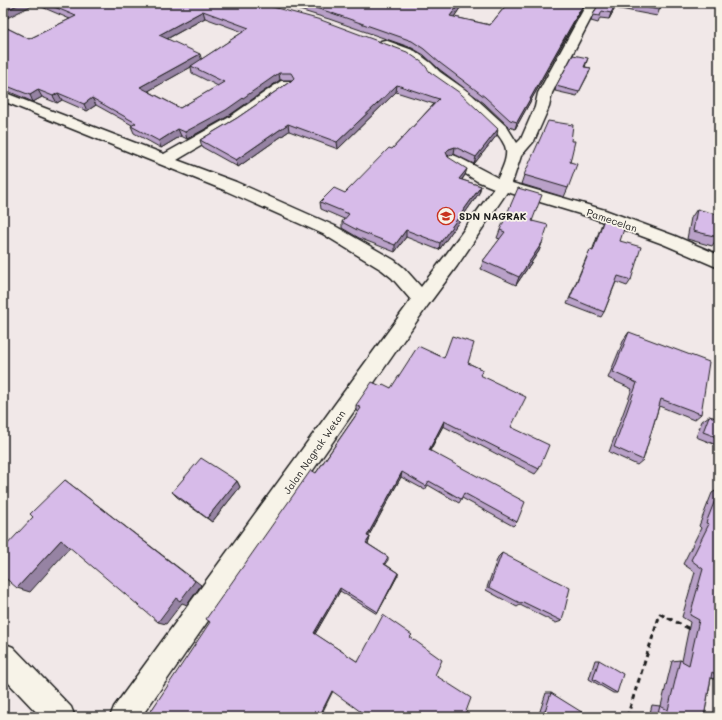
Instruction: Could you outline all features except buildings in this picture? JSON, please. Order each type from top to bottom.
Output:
[{"type":"street","points":[[514,155],[527,141],[542,107],[545,93],[593,3]]},
{"type":"street","points":[[372,39],[411,54],[435,75],[465,96],[502,130],[513,147],[514,155]]},
{"type":"street","points":[[164,160],[233,121],[286,84]]},
{"type":"street","points":[[3,96],[230,186],[329,230],[388,265],[402,278],[421,300]]},
{"type":"street","name":"Jalan Nagrak Wetan","points":[[124,717],[421,300],[451,261],[503,186],[514,155]]},
{"type":"street","name":"Pamecelan","points":[[453,160],[482,177],[503,186],[606,217],[669,240],[719,262]]},
{"type":"street","points":[[3,658],[61,717]]},
{"type":"path","points":[[712,3],[719,14]]},
{"type":"path","points":[[627,717],[660,614],[700,634]]},
{"type":"path","points":[[318,708],[330,717]]},
{"type":"place","name":"SDN NAGRAK","points":[[446,216]]}]
